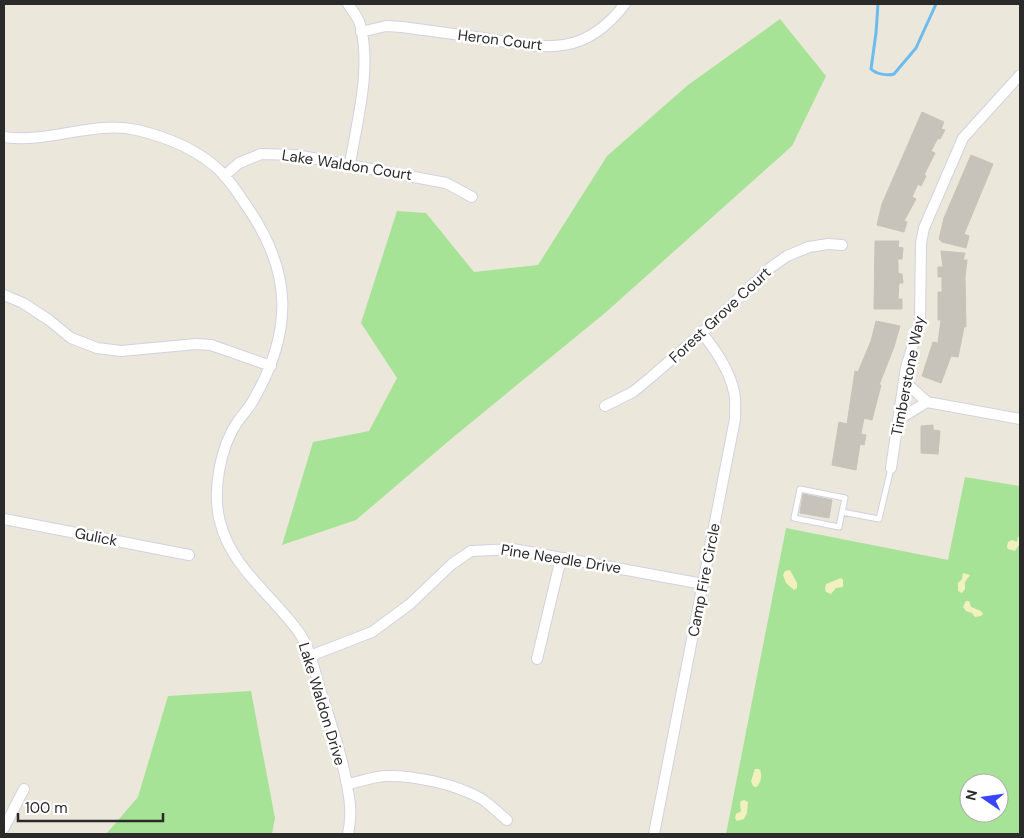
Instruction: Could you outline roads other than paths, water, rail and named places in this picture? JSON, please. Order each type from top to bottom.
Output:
[{"type":"street","points":[[348,4],[359,23],[364,47],[364,75],[350,164]]},
{"type":"street","name":"Heron Court","points":[[361,32],[386,26],[402,27],[537,47],[562,46],[575,43],[593,35],[613,20],[626,4]]},
{"type":"street","name":"Timberstone Way","points":[[891,468],[906,367],[920,323],[921,243],[924,228],[963,138],[1020,75]]},
{"type":"street","name":"Lake Waldon Drive","points":[[4,137],[17,139],[41,138],[89,128],[110,126],[136,130],[160,137],[193,150],[219,170],[261,228],[277,269],[281,285],[283,310],[281,330],[271,366],[254,400],[237,422],[222,456],[217,501],[220,522],[231,551],[249,576],[300,632],[310,656],[347,784],[350,812],[348,834]]},
{"type":"street","name":"Lake Waldon Court","points":[[224,176],[240,163],[261,154],[296,155],[446,183],[472,197]]},
{"type":"street","name":"Forest Grove Court","points":[[605,406],[632,392],[702,333],[770,268],[787,256],[809,247],[828,244],[842,245]]},
{"type":"street","points":[[4,295],[23,303],[49,320],[71,338],[96,348],[121,351],[196,344],[211,345],[271,366]]},
{"type":"street","name":"Camp Fire Circle","points":[[654,834],[735,419],[734,392],[725,366],[702,333]]},
{"type":"street","points":[[904,381],[927,402],[1020,419]]},
{"type":"street","points":[[899,419],[927,402]]},
{"type":"street","name":"Gulick","points":[[4,519],[189,555]]},
{"type":"street","name":"Pine Needle Drive","points":[[310,656],[372,632],[410,604],[452,564],[472,551],[513,549],[703,584]]},
{"type":"street","points":[[537,659],[561,558]]},
{"type":"street","points":[[347,784],[384,776],[429,781],[455,788],[480,798],[506,820]]},
{"type":"street","points":[[4,828],[24,789]]},
{"type":"lane","points":[[842,512],[880,519],[891,468]]},
{"type":"lane","points":[[800,489],[845,498],[842,512],[839,527],[794,518],[800,489]]},
{"type":"waterway","points":[[878,4],[871,69],[888,75],[894,74],[916,48],[936,4]]}]
